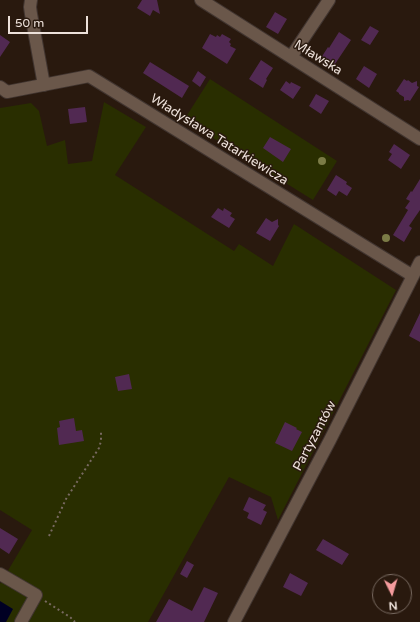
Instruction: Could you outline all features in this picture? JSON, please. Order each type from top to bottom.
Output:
[{"type":"street","points":[[31,0],[30,14],[44,85]]},
{"type":"street","name":"Mławska","points":[[201,0],[420,139]]},
{"type":"street","points":[[291,57],[329,0]]},
{"type":"street","name":"Władysława Tatarkiewicza","points":[[0,88],[7,92],[89,76],[413,276]]},
{"type":"street","name":"Partyzantów","points":[[234,622],[330,440],[420,262]]},
{"type":"street","points":[[0,574],[36,595],[21,622]]},
{"type":"path","points":[[49,536],[66,500],[99,448],[102,432]]},
{"type":"path","points":[[36,595],[70,617],[75,622]]},
{"type":"green space","points":[[210,79],[337,161],[313,200],[184,120]]},
{"type":"green space","points":[[104,102],[146,127],[115,175],[234,251],[239,244],[273,266],[294,224],[396,290],[278,520],[271,497],[229,477],[148,622],[0,622],[0,584],[32,530],[0,510],[0,108],[31,103],[39,111],[47,146],[65,140],[68,164],[92,161]]},
{"type":"water","points":[[0,601],[13,609],[6,622],[0,622]]},
{"type":"building","points":[[142,0],[157,0],[160,14],[153,10],[150,16],[137,8]]},
{"type":"building","points":[[275,12],[287,19],[278,34],[266,27]]},
{"type":"building","points":[[370,26],[379,31],[370,45],[361,40]]},
{"type":"building","points":[[339,32],[351,40],[331,70],[319,61]]},
{"type":"building","points":[[210,34],[220,37],[222,34],[231,39],[229,42],[231,44],[230,46],[236,49],[227,64],[202,48]]},
{"type":"building","points":[[0,35],[10,42],[0,57]]},
{"type":"building","points":[[261,60],[273,68],[266,79],[267,80],[263,88],[249,79]]},
{"type":"building","points":[[150,62],[189,86],[182,98],[143,73]]},
{"type":"building","points":[[364,66],[377,74],[369,88],[356,79]]},
{"type":"building","points":[[198,71],[206,77],[200,87],[192,81]]},
{"type":"building","points":[[404,79],[412,83],[417,81],[417,86],[419,87],[410,101],[404,101],[404,97],[396,91]]},
{"type":"building","points":[[286,81],[290,84],[291,82],[301,87],[293,99],[280,90]]},
{"type":"building","points":[[316,94],[329,101],[321,114],[309,106]]},
{"type":"building","points":[[85,107],[87,122],[70,124],[68,109]]},
{"type":"building","points":[[270,137],[291,149],[283,162],[263,148]]},
{"type":"building","points":[[394,144],[410,155],[401,169],[388,160],[392,154],[389,152]]},
{"type":"building","points":[[336,175],[347,182],[346,184],[352,188],[347,196],[339,191],[336,196],[327,190]]},
{"type":"building","points":[[420,179],[420,210],[409,226],[412,228],[404,242],[393,235],[408,210],[405,208],[410,201],[406,199]]},
{"type":"building","points":[[218,208],[223,211],[224,208],[232,213],[230,216],[235,219],[229,228],[211,217]]},
{"type":"building","points":[[266,218],[272,222],[278,219],[279,226],[270,241],[256,233]]},
{"type":"building","points":[[420,313],[420,342],[409,336]]},
{"type":"building","points":[[129,374],[132,389],[118,391],[115,377]]},
{"type":"building","points":[[74,418],[76,431],[82,430],[84,441],[59,445],[57,428],[60,427],[59,421]]},
{"type":"building","points":[[285,422],[302,432],[292,451],[275,443]]},
{"type":"building","points":[[249,497],[266,505],[263,510],[267,512],[261,525],[247,518],[249,513],[243,510]]},
{"type":"building","points":[[0,528],[18,539],[9,554],[0,548]]},
{"type":"building","points":[[323,539],[349,554],[342,565],[316,550]]},
{"type":"building","points":[[187,561],[194,565],[187,578],[180,574]]},
{"type":"building","points":[[290,573],[308,583],[301,596],[283,587]]},
{"type":"building","points":[[204,587],[218,593],[204,622],[156,622],[169,599],[192,611]]}]
